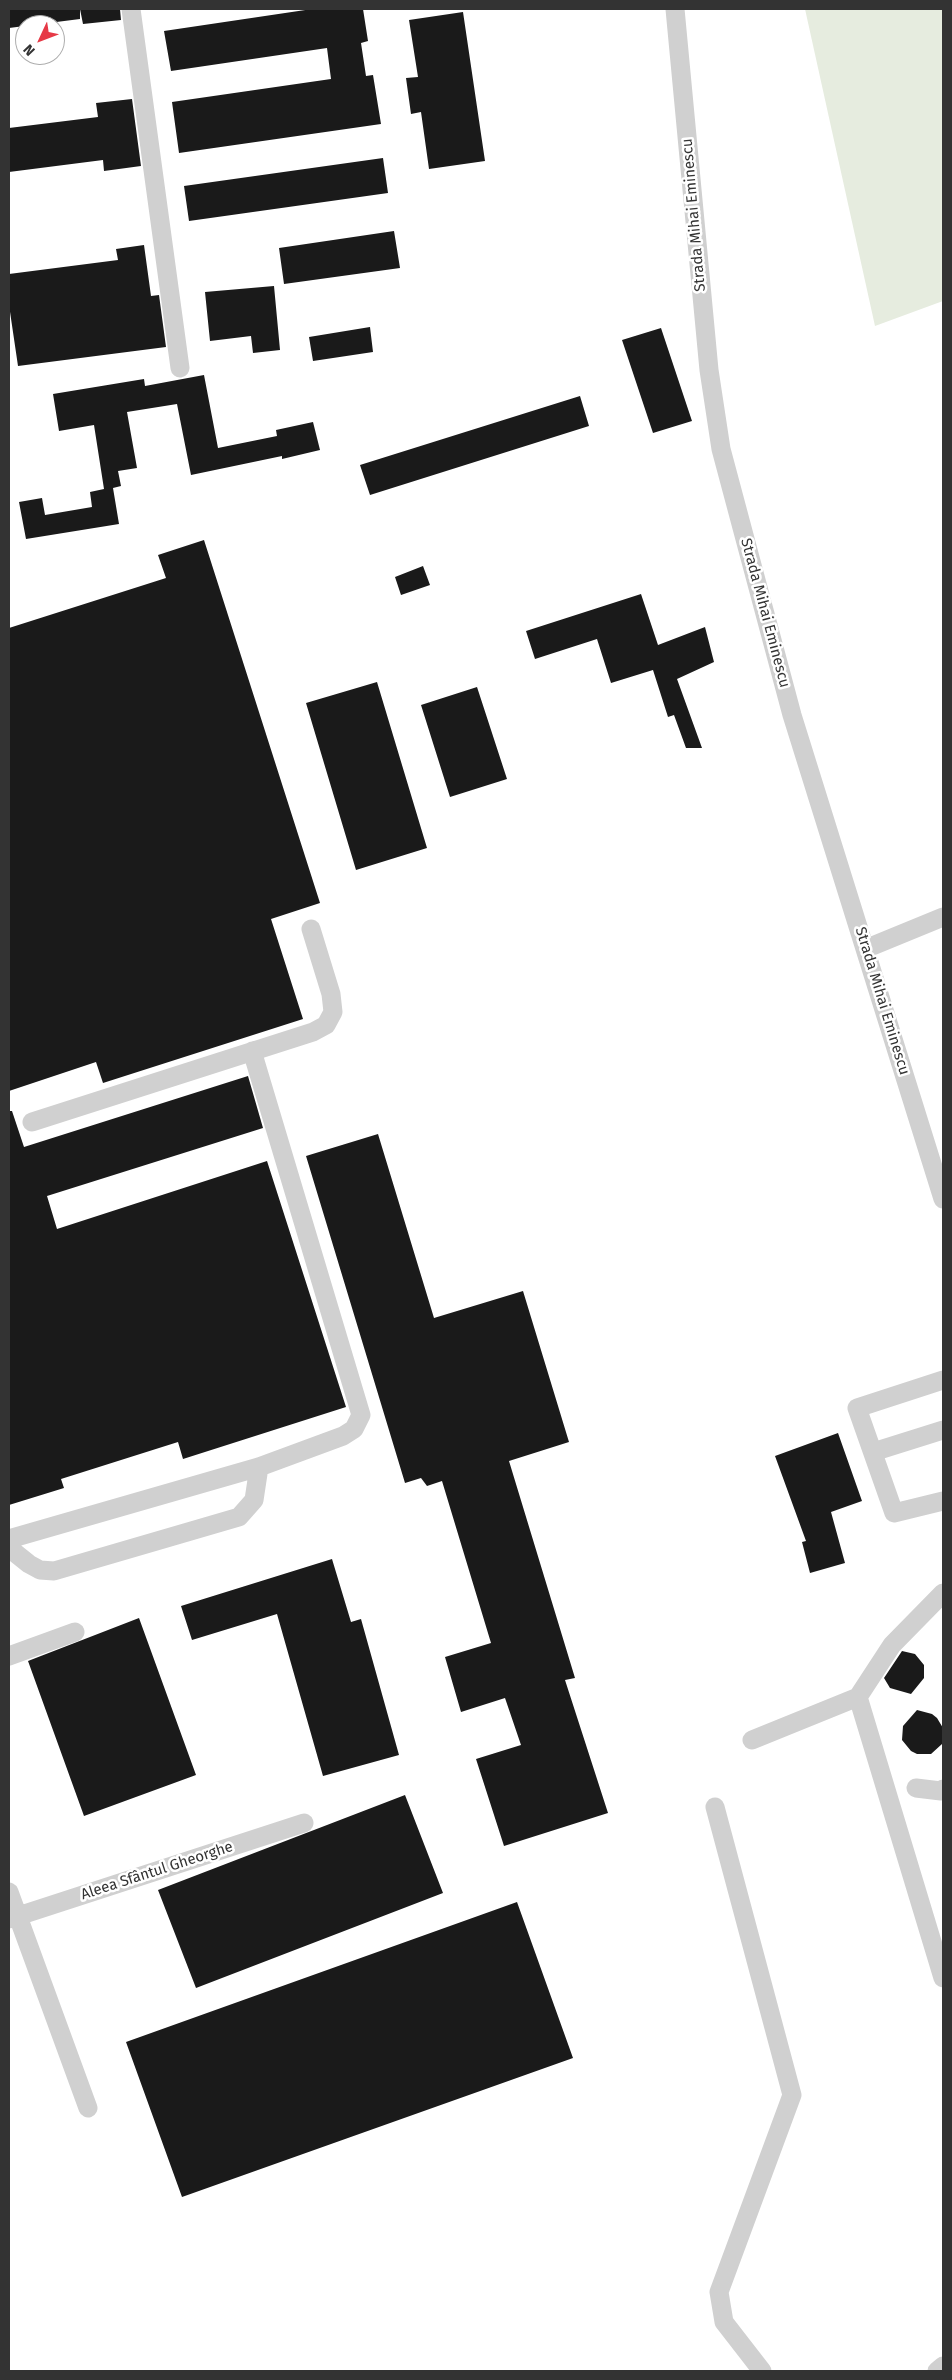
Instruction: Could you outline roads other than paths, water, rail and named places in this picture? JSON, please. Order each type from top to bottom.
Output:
[{"type":"street","points":[[131,9],[180,368]]},
{"type":"street","name":"Strada Mihai Eminescu","points":[[675,9],[709,370],[721,449],[792,715],[943,1199]]},
{"type":"street","points":[[865,949],[943,917]]},
{"type":"street","points":[[32,1122],[314,1032],[326,1025],[333,1012],[331,994],[311,929]]},
{"type":"street","points":[[9,1540],[258,1467],[343,1436],[354,1429],[361,1415],[252,1052]]},
{"type":"street","points":[[943,1380],[857,1408],[894,1513],[943,1501]]},
{"type":"street","points":[[873,1452],[943,1430]]},
{"type":"street","points":[[9,1548],[34,1567],[54,1571],[239,1517],[254,1500],[258,1467]]},
{"type":"street","points":[[752,1740],[858,1697],[892,1645],[943,1593]]},
{"type":"street","points":[[9,1656],[75,1632]]},
{"type":"street","points":[[858,1697],[943,1978]]},
{"type":"street","points":[[916,1788],[941,1791],[943,1789]]},
{"type":"street","points":[[715,1807],[792,2095],[719,2292],[724,2322],[762,2371]]},
{"type":"street","name":"Aleea Sfântul Gheorghe","points":[[13,1918],[304,1822]]},
{"type":"street","points":[[9,1892],[13,1918],[88,2108]]},
{"type":"street","points":[[937,2371],[943,2366]]}]
